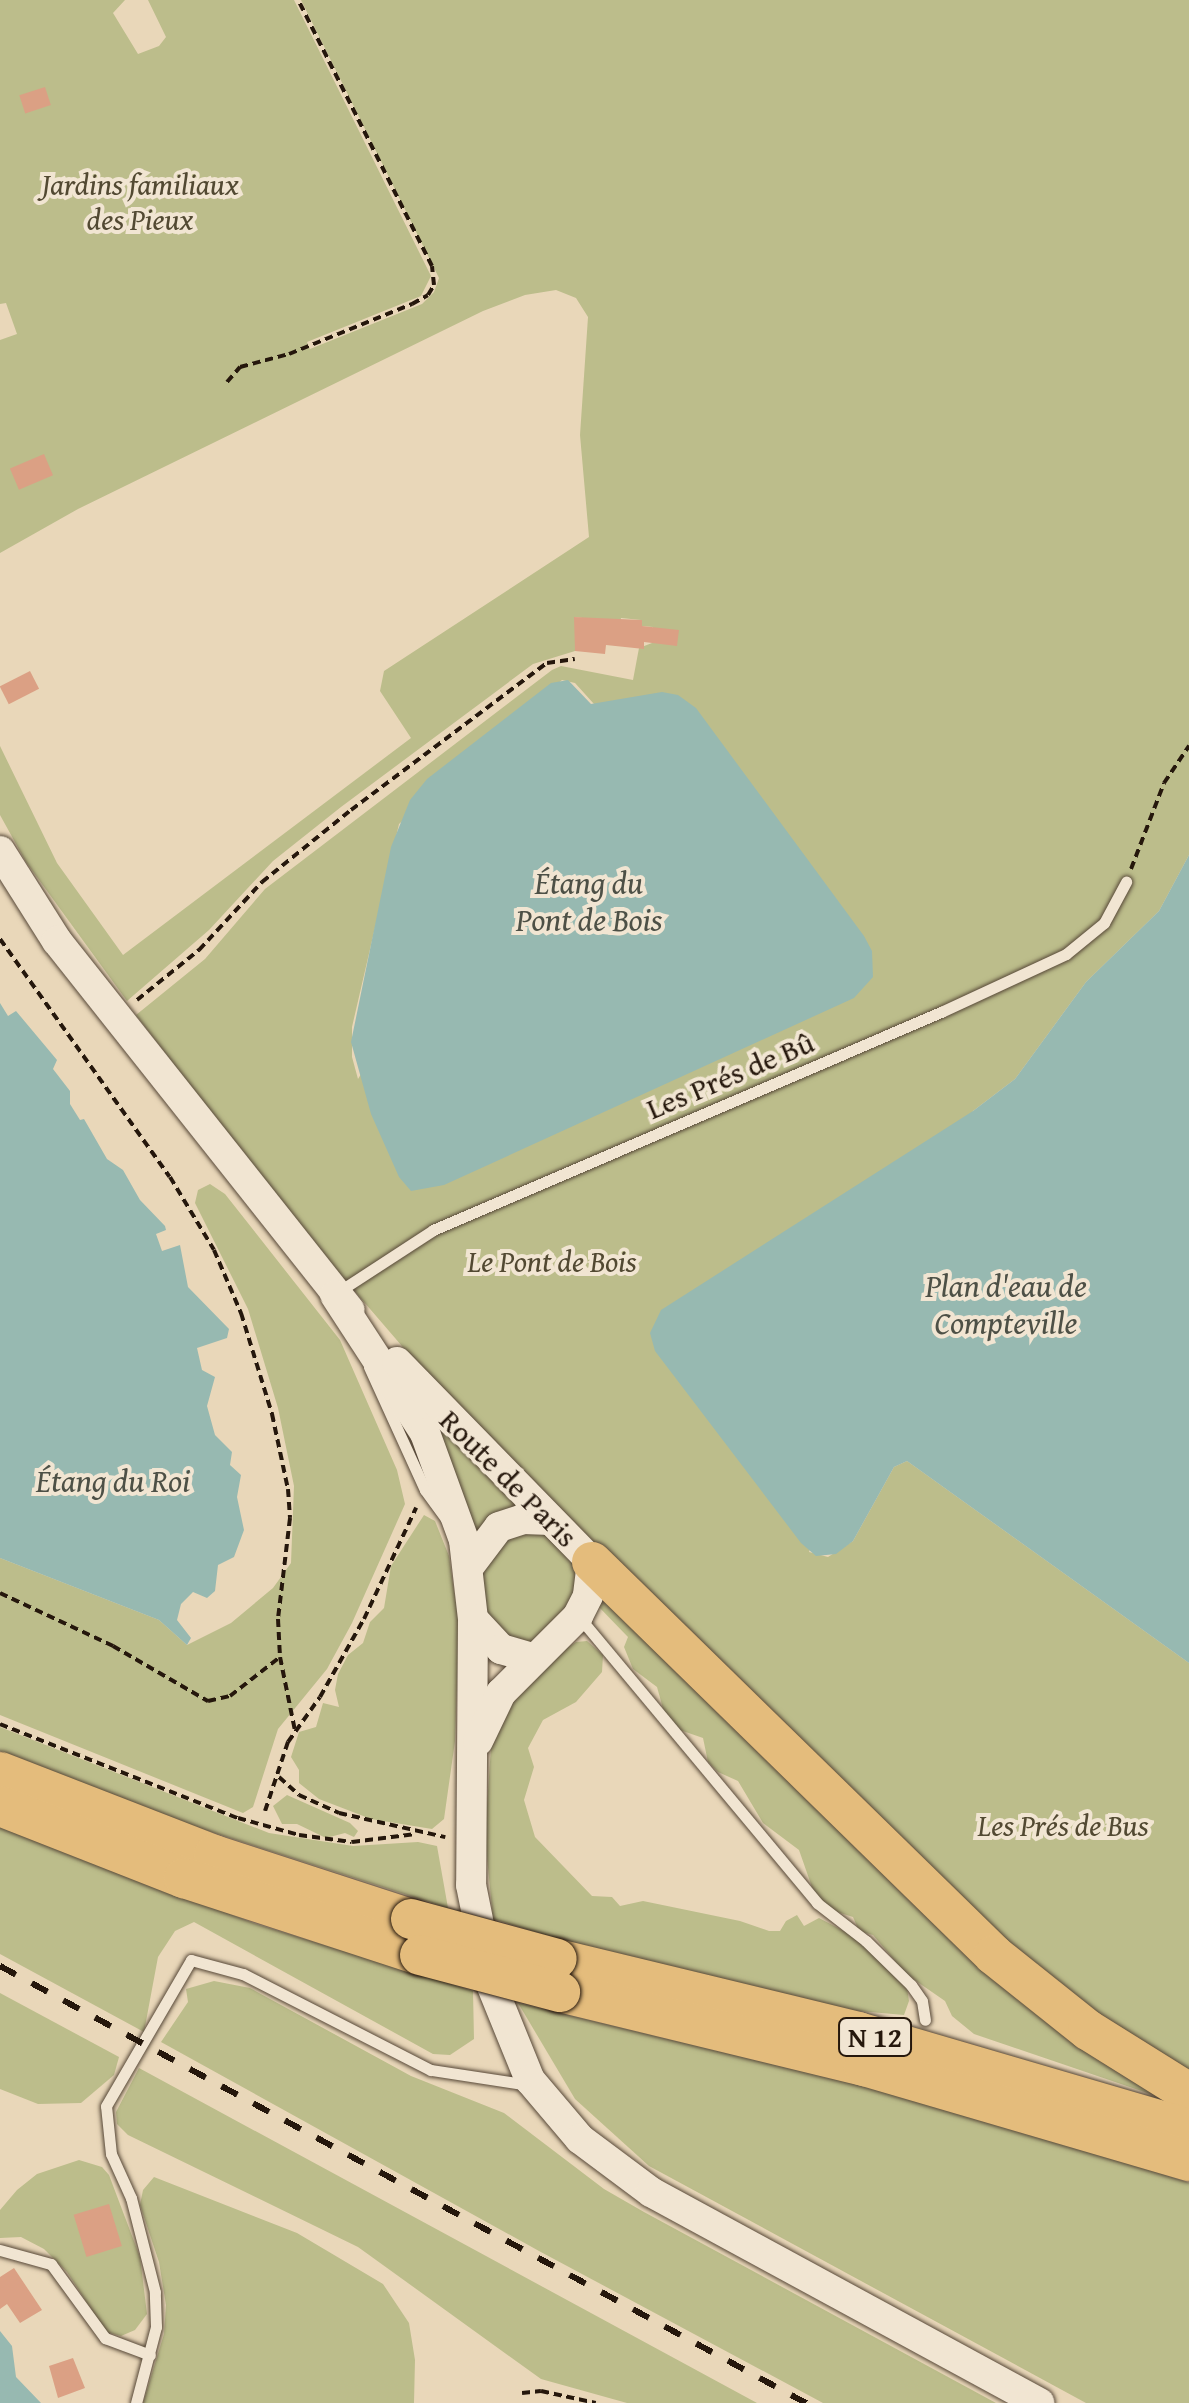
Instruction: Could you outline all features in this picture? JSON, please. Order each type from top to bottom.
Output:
[{"type":"highway","points":[[592,1562],[994,1954],[1088,2030],[1189,2093]]},
{"type":"highway","name":"N 12","points":[[0,1772],[416,1937]]},
{"type":"highway","name":"N 12","points":[[0,1806],[184,1878],[558,1976],[1189,2161]]},
{"type":"highway","name":"N 12","points":[[558,1976],[858,2032],[1189,2129]]},
{"type":"street","name":"Route de Paris","points":[[0,851],[49,928],[334,1295],[430,1442],[466,1554],[473,1620],[468,1841],[472,1897],[485,1963],[510,2040],[534,2086],[589,2148],[652,2192],[1039,2403]]},
{"type":"street","name":"Route de Paris","points":[[334,1295],[592,1562],[588,1596],[578,1616]]},
{"type":"street","points":[[466,1554],[499,1527],[523,1519],[550,1520]]},
{"type":"street","points":[[472,1758],[494,1702],[578,1616]]},
{"type":"street","points":[[473,1620],[501,1649],[533,1658]]},
{"type":"lane","name":"Les Prés de Bû","points":[[334,1295],[434,1230],[941,1012],[1066,954],[1104,922],[1126,882]]},
{"type":"lane","points":[[364,1338],[374,1386],[425,1490],[466,1554]]},
{"type":"lane","points":[[578,1616],[817,1904],[866,1941],[911,1985],[922,2001],[924,2020]]},
{"type":"lane","points":[[136,2403],[150,2355],[155,2292],[130,2198],[111,2154],[106,2106],[192,1960],[243,1974],[430,2070],[534,2086]]},
{"type":"lane","points":[[0,2250],[51,2264],[105,2338],[132,2352],[150,2355]]},
{"type":"path","points":[[227,382],[240,368],[290,354],[412,304],[428,295],[434,285],[432,266],[298,0]]},
{"type":"path","points":[[116,1017],[199,950],[262,882],[338,820],[547,663],[574,659]]},
{"type":"path","points":[[1126,882],[1164,783],[1189,746]]},
{"type":"path","points":[[0,939],[170,1177],[214,1250],[241,1313],[282,1450],[288,1489],[290,1518],[278,1619],[280,1657],[295,1731]]},
{"type":"path","points":[[266,1811],[283,1753],[364,1619],[425,1490]]},
{"type":"path","points":[[0,1594],[113,1646],[208,1701],[230,1696],[280,1657]]},
{"type":"path","points":[[0,1724],[238,1818],[299,1835],[352,1842],[416,1834]]},
{"type":"path","points":[[279,1777],[299,1794],[339,1813],[416,1834],[468,1841]]},
{"type":"path","points":[[522,2393],[541,2391],[596,2403]]},
{"type":"green space","points":[[0,0],[125,0],[113,13],[138,54],[159,46],[166,37],[148,0],[294,0],[431,276],[421,296],[307,342],[310,349],[422,304],[434,292],[439,278],[301,0],[1189,0],[1189,855],[1159,911],[1086,982],[1015,1079],[973,1111],[809,1552],[828,1557],[853,1541],[894,1467],[907,1461],[1189,1663],[1189,2078],[1065,1997],[488,1446],[290,1216],[136,1015],[205,959],[265,889],[552,670],[561,666],[633,680],[639,648],[652,643],[653,627],[642,626],[641,620],[621,618],[620,623],[575,617],[575,651],[533,664],[341,807],[273,861],[209,930],[127,1001],[26,862],[0,815],[0,746],[57,863],[123,955],[411,738],[380,691],[384,671],[589,537],[580,435],[588,317],[576,298],[556,290],[525,295],[483,311],[78,509],[0,553],[0,340],[17,334],[6,303],[0,304]],"holes":[[[562,680],[575,683],[594,704],[358,1079],[352,1057],[352,1027],[399,824]]]},
{"type":"green space","points":[[210,1184],[225,1194],[340,1340],[397,1470],[405,1504],[352,1623],[327,1669],[278,1729],[253,1807],[243,1813],[0,1715],[0,1558],[159,1620],[187,1645],[231,1623],[273,1588],[291,1563],[294,1486],[278,1408],[248,1309],[195,1203],[198,1190]]},
{"type":"green space","points":[[419,1396],[526,1508],[474,1538]]},
{"type":"green space","points":[[424,1515],[435,1521],[449,1556],[459,1625],[455,1741],[444,1819],[432,1829],[371,1819],[319,1799],[299,1783],[299,1770],[291,1757],[299,1732],[316,1727],[323,1703],[339,1707],[335,1690],[338,1674],[348,1655],[363,1643],[370,1622],[384,1608],[391,1566]]},
{"type":"green space","points":[[513,1531],[551,1532],[573,1553],[580,1590],[536,1645],[500,1637],[485,1617],[479,1574]]},
{"type":"green space","points":[[600,1590],[1165,2099],[974,2034],[952,2016],[945,2001],[906,1974],[873,1935],[859,1931],[853,1917],[828,1909],[813,1890],[799,1850],[763,1823],[738,1781],[718,1772],[708,1762],[703,1738],[680,1730],[664,1712],[657,1687],[633,1669],[624,1647],[628,1637],[597,1605]]},
{"type":"green space","points":[[587,1641],[603,1655],[602,1672],[576,1702],[543,1720],[528,1748],[534,1767],[524,1800],[535,1837],[592,1896],[612,1897],[620,1906],[643,1901],[740,1921],[769,1931],[780,1931],[786,1921],[797,1915],[804,1926],[819,1918],[855,1937],[907,1988],[909,2001],[904,2015],[848,2010],[583,1946],[493,1919],[485,1836],[491,1747],[501,1715],[546,1662],[576,1642]]},
{"type":"green space","points":[[0,1727],[269,1833],[353,1846],[418,1842],[437,1846],[448,1908],[196,1827],[0,1751]]},
{"type":"green space","points":[[287,1795],[350,1823],[358,1831],[354,1837],[345,1833],[326,1838],[297,1824],[282,1824],[273,1806]]},
{"type":"green space","points":[[0,1827],[256,1924],[473,1991],[474,2039],[450,2055],[433,2054],[194,1922],[175,1931],[158,1957],[144,2032],[0,1954]]},
{"type":"green space","points":[[214,1981],[250,1988],[411,2076],[504,2113],[604,2189],[996,2403],[823,2403],[539,2251],[161,2042],[188,2002],[186,1989]]},
{"type":"green space","points":[[0,1993],[119,2057],[114,2075],[81,2103],[38,2104],[0,2089]]},
{"type":"green space","points":[[518,2003],[854,2084],[1105,2154],[1189,2183],[1189,2403],[1086,2403],[649,2166],[575,2099]]},
{"type":"green space","points":[[139,2068],[757,2403],[627,2403],[541,2379],[358,2247],[128,2135],[117,2124],[116,2112]]},
{"type":"green space","points":[[79,2160],[102,2167],[109,2175],[140,2257],[147,2314],[135,2330],[121,2336],[106,2332],[67,2272],[44,2249],[21,2237],[0,2238],[0,2210],[17,2190],[37,2174]]},
{"type":"green space","points":[[154,2177],[297,2233],[383,2284],[409,2323],[415,2360],[414,2403],[143,2403],[164,2334],[166,2305],[159,2262],[140,2205],[143,2190]]},
{"type":"water","name":"Étang du Pont de Bois","points":[[568,680],[591,704],[662,692],[678,695],[696,708],[864,936],[872,951],[873,977],[854,998],[444,1185],[411,1191],[399,1177],[371,1114],[351,1042],[391,847],[410,800],[427,779],[551,683]]},
{"type":"water","name":"Plan d'eau de Compteville","points":[[1189,855],[1189,1663],[907,1461],[894,1467],[853,1541],[836,1554],[816,1556],[801,1543],[655,1351],[650,1333],[661,1310],[973,1111],[1015,1079],[1086,982],[1159,911]]},
{"type":"water","name":"Étang du Roi","points":[[0,1003],[8,1016],[16,1011],[57,1060],[53,1069],[70,1091],[70,1104],[80,1120],[84,1119],[107,1159],[123,1170],[140,1200],[165,1226],[166,1230],[156,1234],[162,1251],[180,1245],[188,1287],[229,1329],[227,1338],[197,1348],[202,1370],[215,1377],[207,1406],[215,1435],[232,1452],[230,1465],[241,1475],[237,1497],[244,1530],[234,1557],[218,1565],[215,1591],[207,1598],[193,1592],[181,1604],[177,1620],[191,1638],[187,1645],[159,1620],[0,1558]]},
{"type":"water","points":[[0,2331],[12,2346],[16,2377],[41,2403],[0,2403]]},
{"type":"building","points":[[45,87],[51,105],[25,113],[19,95]]},
{"type":"building","points":[[44,454],[53,475],[19,490],[10,468]]},
{"type":"building","points":[[574,617],[642,620],[642,626],[679,630],[677,646],[644,642],[644,649],[606,645],[605,654],[575,651]]},
{"type":"building","points":[[30,671],[39,689],[9,704],[0,686]]},
{"type":"building","points":[[109,2204],[122,2246],[86,2257],[74,2215]]},
{"type":"building","points":[[14,2268],[42,2310],[20,2323],[7,2304],[0,2309],[0,2277]]},
{"type":"building","points":[[73,2358],[85,2388],[58,2398],[49,2366]]},
{"type":"railway","points":[[0,1966],[806,2403]]},
{"type":"park label","name":"Jardins familiaux des Pieux","points":[[140,201]]},
{"type":"park label","name":"Le Pont de Bois","points":[[552,1261]]},
{"type":"park label","name":"Les Prés de Bus","points":[[1063,1825]]}]
